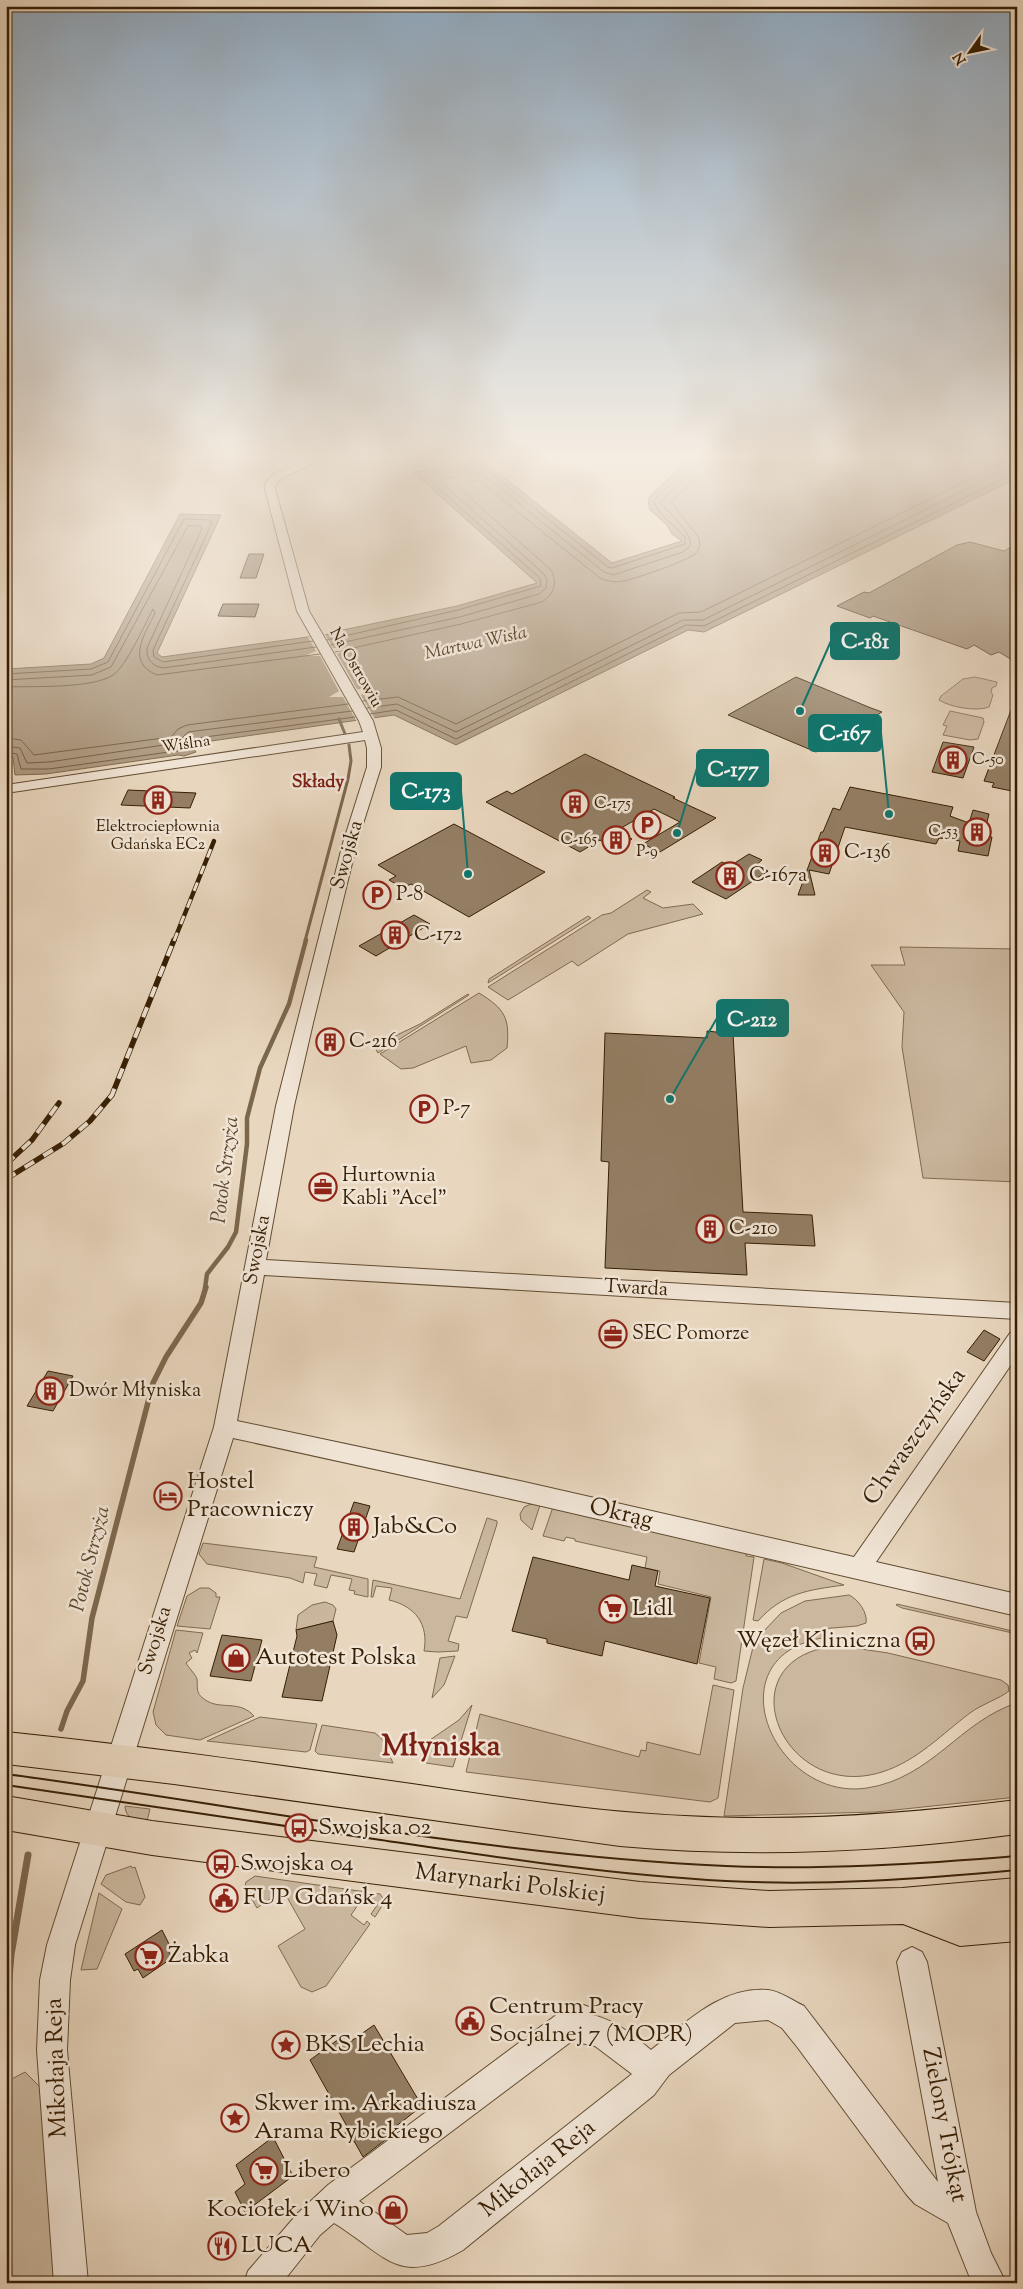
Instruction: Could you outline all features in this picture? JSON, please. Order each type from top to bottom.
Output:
[{"type":"main road","points":[[6,1748],[120,1760],[580,1825],[710,1834],[838,1833],[948,1827],[1017,1817]]},
{"type":"main road","name":"Marynarki Polskiej","points":[[6,1813],[152,1838],[640,1900],[769,1909],[902,1906],[1017,1896]]},
{"type":"main road","points":[[902,1906],[960,1928],[1017,1923]]},
{"type":"street","name":"Na Ostrowiu","points":[[290,560],[303,611],[368,728]]},
{"type":"street","name":"Wiślna","points":[[6,789],[368,728]]},
{"type":"street","name":"Swojska","points":[[98,1829],[179,1567],[225,1427],[283,1115],[304,1023],[350,843],[374,768],[374,748],[368,728]]},
{"type":"street","name":"Twarda","points":[[255,1267],[1017,1312]]},
{"type":"street","name":"Chwaszczyńska","points":[[863,1569],[865,1558],[871,1549],[1017,1340]]},
{"type":"street","name":"Okrąg","points":[[225,1427],[511,1488],[1017,1605]]},
{"type":"street","name":"Mikołaja Reja","points":[[71,2283],[52,2050],[55,1980],[62,1945],[98,1829]]},
{"type":"street","name":"Zielony Trójkąt","points":[[912,1962],[960,2212],[978,2262],[990,2283]]},
{"type":"street","points":[[260,2283],[309,2224],[329,2205],[573,2022],[601,2032],[624,2047],[653,2072],[658,2064],[728,2010],[770,2005],[793,2017],[917,2184],[926,2193],[960,2212]]},
{"type":"street","name":"Mikołaja Reja","points":[[329,2205],[346,2211],[400,2250],[422,2252],[438,2246],[451,2238],[643,2084],[653,2072]]},
{"type":"shaded area","points":[[975,677],[997,682],[996,686],[992,688],[991,692],[993,695],[989,707],[977,709],[963,708],[939,700],[941,696],[963,679]]},
{"type":"shaded area","points":[[950,711],[983,718],[984,722],[978,739],[970,740],[943,735],[947,726],[943,725]]},
{"type":"shaded area","points":[[647,890],[651,892],[643,898],[663,908],[693,904],[703,914],[628,934],[578,966],[572,961],[508,1000],[488,987],[602,915],[611,913]]},
{"type":"shaded area","points":[[588,916],[591,918],[488,983],[489,979]]},
{"type":"shaded area","points":[[900,947],[1017,949],[1017,1182],[923,1178],[902,1047],[904,1012],[871,965],[905,965]]},
{"type":"shaded area","points":[[479,993],[495,1004],[500,1010],[504,1015],[508,1029],[507,1048],[491,1060],[471,1063],[466,1046],[413,1068],[401,1069],[380,1054]]},
{"type":"shaded area","points":[[468,994],[378,1053],[374,1046],[420,1024]]},
{"type":"shaded area","points":[[531,1504],[540,1505],[532,1530],[521,1520],[520,1514],[524,1507]]},
{"type":"shaded area","points":[[553,1507],[747,1551],[746,1556],[754,1557],[736,1681],[731,1683],[714,1679],[716,1667],[699,1663],[711,1597],[658,1584],[660,1571],[645,1568],[647,1557],[575,1541],[575,1539],[566,1537],[564,1541],[543,1536]]},
{"type":"shaded area","points":[[487,1518],[497,1521],[497,1524],[467,1618],[456,1616],[448,1641],[459,1644],[458,1651],[424,1651],[424,1632],[418,1618],[406,1607],[389,1600],[392,1588],[376,1586],[373,1597],[371,1597],[373,1580],[460,1599]]},
{"type":"shaded area","points":[[203,1543],[317,1557],[314,1567],[368,1579],[368,1597],[354,1594],[355,1591],[349,1590],[352,1579],[331,1575],[327,1588],[314,1585],[317,1574],[305,1572],[303,1583],[290,1578],[207,1564],[199,1554]]},
{"type":"shaded area","points":[[764,1559],[782,1563],[844,1585],[797,1594],[777,1604],[758,1621],[753,1620]]},
{"type":"shaded area","points":[[200,1588],[209,1588],[216,1593],[216,1597],[220,1597],[210,1629],[177,1626],[187,1596]]},
{"type":"shaded area","points":[[849,1595],[862,1607],[866,1623],[857,1626],[820,1629],[822,1638],[789,1651],[770,1672],[763,1698],[768,1726],[783,1752],[805,1773],[834,1786],[867,1788],[890,1782],[910,1773],[979,1722],[997,1711],[1017,1703],[1017,1797],[876,1812],[724,1816],[743,1688],[753,1647],[761,1634],[781,1613],[805,1601]]},
{"type":"shaded area","points":[[325,1602],[333,1605],[336,1609],[333,1621],[296,1630],[298,1615],[312,1605]]},
{"type":"shaded area","points":[[897,1604],[1017,1632],[1017,1634],[902,1608]]},
{"type":"shaded area","points":[[176,1630],[203,1633],[197,1653],[195,1650],[189,1653],[192,1658],[186,1663],[197,1679],[198,1692],[201,1697],[216,1704],[242,1708],[254,1716],[200,1740],[166,1735],[156,1725],[153,1712]]},
{"type":"shaded area","points":[[848,1647],[888,1653],[1001,1680],[1008,1685],[1009,1691],[975,1710],[918,1754],[895,1767],[882,1772],[849,1776],[821,1770],[798,1755],[783,1734],[775,1711],[776,1687],[787,1667],[810,1652],[824,1648]]},
{"type":"shaded area","points":[[455,1656],[444,1685],[432,1698],[440,1658]]},
{"type":"shaded area","points":[[713,1685],[734,1690],[718,1798],[710,1802],[466,1772],[480,1714],[639,1757],[641,1750],[646,1751],[647,1742],[700,1755]]},
{"type":"shaded area","points":[[472,1705],[453,1767],[426,1763],[422,1754],[427,1742],[459,1720]]},
{"type":"shaded area","points":[[260,1717],[317,1724],[310,1750],[306,1752],[207,1741]]},
{"type":"shaded area","points":[[322,1725],[375,1733],[382,1739],[393,1763],[318,1754],[315,1751]]},
{"type":"shaded area","points":[[125,1806],[150,1809],[146,1825],[129,1816]]},
{"type":"shaded area","points":[[131,1866],[132,1868],[135,1867],[145,1897],[140,1905],[126,1902],[101,1884],[106,1875]]},
{"type":"shaded area","points":[[255,1876],[380,1894],[385,1901],[375,1917],[371,1914],[378,1904],[360,1902],[351,1915],[364,1925],[367,1921],[370,1924],[326,1986],[312,1992],[301,1987],[278,1946],[305,1929],[283,1890],[257,1908],[245,1887],[246,1882]]},
{"type":"shaded area","points":[[99,1893],[122,1909],[97,1969],[81,1970]]},
{"type":"shaded area","points":[[25,2072],[42,2089],[57,2283],[6,2283],[6,2082]]},
{"type":"water","name":"Martwa Wisła","points":[[156,560],[200,560],[157,653],[162,657],[337,633],[338,631],[457,606],[537,583],[511,560],[608,560],[612,563],[622,560],[851,560],[704,632],[688,630],[456,745],[394,715],[190,744],[196,752],[184,756],[178,755],[46,774],[15,775],[13,757],[6,757],[6,669],[91,664],[104,658]]},
{"type":"pier","points":[[325,634],[333,648],[346,649],[337,654],[357,689],[370,690],[361,695],[375,719],[357,722],[343,697],[329,697],[339,691],[320,656],[304,656],[316,651],[308,637]]},
{"type":"building","points":[[247,560],[262,560],[256,578],[240,578]]},
{"type":"building","points":[[930,560],[1017,560],[1017,663],[999,652],[991,655],[974,645],[967,649],[873,616],[870,618],[837,606],[864,592],[869,593]]},
{"type":"building","points":[[223,604],[259,604],[255,617],[218,616]]},
{"type":"building","points":[[796,677],[882,712],[816,752],[728,715]]},
{"type":"building","points":[[1016,697],[1017,792],[992,787],[994,783],[984,781]]},
{"type":"building","name":"C-50","points":[[943,742],[974,747],[963,778],[932,772]]},
{"type":"building","name":"C-175","points":[[585,754],[716,818],[660,852],[643,844],[680,822],[654,809],[616,831],[632,839],[616,849],[600,840],[580,852],[486,802],[507,791],[512,794]]},
{"type":"building","points":[[850,787],[953,807],[950,816],[969,823],[973,810],[989,814],[985,830],[991,831],[990,837],[992,837],[988,856],[958,851],[960,841],[939,838],[936,844],[845,827],[829,874],[809,870],[815,895],[798,895],[821,832],[823,832],[833,808],[840,810]]},
{"type":"building","name":"Elektrociepłownia Gdańska EC2","points":[[128,790],[196,793],[190,808],[121,805]]},
{"type":"building","points":[[454,824],[545,872],[469,917],[411,884],[403,888],[389,880],[396,876],[378,865]]},
{"type":"building","name":"C-167a","points":[[749,854],[762,860],[756,865],[768,871],[726,899],[692,882],[722,862],[730,866]]},
{"type":"building","name":"C-172","points":[[414,915],[430,924],[376,956],[359,946]]},
{"type":"building","points":[[707,1031],[733,1034],[743,1212],[812,1215],[815,1246],[745,1243],[747,1275],[605,1268],[609,1162],[601,1161],[605,1033],[707,1038]]},
{"type":"building","name":"C-216","points":[[328,1033],[343,1047],[332,1052],[316,1038]]},
{"type":"building","points":[[984,1330],[1000,1339],[984,1361],[967,1352]]},
{"type":"building","name":"Dwór Młyniska","points":[[48,1371],[73,1376],[53,1411],[27,1406]]},
{"type":"building","name":"Jab&Co","points":[[354,1502],[370,1506],[354,1552],[337,1549]]},
{"type":"building","name":"Lidl","points":[[533,1557],[629,1580],[632,1565],[658,1571],[655,1586],[710,1598],[697,1664],[605,1641],[602,1656],[547,1643],[547,1639],[512,1631]]},
{"type":"building","points":[[333,1621],[337,1635],[322,1701],[282,1697],[297,1636],[296,1630]]},
{"type":"building","name":"Autotest Polska","points":[[222,1635],[262,1640],[251,1681],[210,1676]]},
{"type":"building","name":"Żabka","points":[[162,1930],[171,1948],[168,1950],[172,1958],[143,1978],[138,1969],[134,1971],[125,1954]]},
{"type":"building","points":[[374,2025],[422,2106],[395,2127],[397,2131],[363,2157],[354,2141],[351,2143],[345,2132],[349,2130],[310,2060],[343,2036],[347,2044]]},
{"type":"building","name":"Libero","points":[[273,2137],[293,2176],[245,2212],[235,2192],[245,2184],[236,2165]]},
{"type":"waterway","name":"Potok Strzyża","points":[[339,719],[345,734]]},
{"type":"waterway","name":"Potok Strzyża","points":[[305,941],[348,779],[351,761],[349,745]]},
{"type":"waterway","name":"Potok Strzyża","points":[[205,1288],[207,1274],[228,1247],[236,1232],[247,1144],[247,1118],[260,1068],[289,1004],[306,940]]},
{"type":"waterway","name":"Potok Strzyża","points":[[61,1729],[67,1711],[83,1681],[92,1618],[153,1383],[166,1357],[201,1303],[206,1287]]},
{"type":"waterway","name":"Potok Strzyża","points":[[6,2013],[11,1955],[28,1855]]},
{"type":"waterway","name":"Potok Strzyża","points":[[6,2215],[10,2283]]},
{"type":"tram line","points":[[6,1774],[365,1828],[545,1851],[635,1860],[726,1866],[835,1867],[1017,1856]]},
{"type":"tram line","points":[[6,1785],[510,1859],[596,1870],[683,1878],[799,1883],[908,1879],[1017,1870]]},
{"type":"railway","points":[[174,941],[214,841]]},
{"type":"railway","points":[[6,1179],[64,1143],[90,1121],[112,1095],[174,940]]},
{"type":"railway","points":[[6,1164],[32,1140],[59,1103]]},
{"type":"place","name":"C-181","points":[[800,711]]},
{"type":"place","name":"C-50","points":[[953,760]]},
{"type":"place","name":"Elektrociepłownia Gdańska EC2","points":[[158,800]]},
{"type":"place","name":"C-175","points":[[575,804]]},
{"type":"place","name":"C-167","points":[[889,814]]},
{"type":"place","name":"P-9","points":[[647,825]]},
{"type":"place","name":"C-53","points":[[977,832]]},
{"type":"place","name":"C-177","points":[[677,833]]},
{"type":"place","name":"C-165","points":[[616,840]]},
{"type":"place","name":"C-136","points":[[825,853]]},
{"type":"place","name":"C-173","points":[[468,874]]},
{"type":"place","name":"C-167a","points":[[730,876]]},
{"type":"place","name":"P-8","points":[[377,895]]},
{"type":"place","name":"C-172","points":[[395,935]]},
{"type":"place","name":"C-216","points":[[330,1042]]},
{"type":"place","name":"C-212","points":[[670,1099]]},
{"type":"place","name":"P-7","points":[[424,1109]]},
{"type":"place","name":"Hurtownia Kabli \"Acel\"","points":[[323,1187]]},
{"type":"place","name":"C-210","points":[[710,1229]]},
{"type":"place","name":"SEC Pomorze","points":[[613,1334]]},
{"type":"place","name":"Dwór Młyniska","points":[[50,1391]]},
{"type":"place","name":"Hostel Pracowniczy","points":[[168,1496]]},
{"type":"place","name":"Jab&Co","points":[[354,1527]]},
{"type":"place","name":"Lidl","points":[[613,1609]]},
{"type":"place","name":"Węzeł Kliniczna","points":[[920,1641]]},
{"type":"place","name":"Autotest Polska","points":[[236,1658]]},
{"type":"place","name":"Swojska 02","points":[[299,1828]]},
{"type":"place","name":"Swojska 04","points":[[221,1864]]},
{"type":"place","name":"FUP Gdańsk 4","points":[[224,1898]]},
{"type":"place","name":"Żabka","points":[[149,1956]]},
{"type":"place","name":"Centrum Pracy Socjalnej 7 (MOPR)","points":[[470,2021]]},
{"type":"place","name":"BKS Lechia","points":[[286,2045]]},
{"type":"place","name":"Skwer im. Arkadiusza Arama Rybickiego","points":[[235,2118]]},
{"type":"place","name":"Libero","points":[[264,2171]]},
{"type":"place","name":"Kociołek i Wino","points":[[393,2210]]},
{"type":"place","name":"LUCA","points":[[222,2246]]},
{"type":"district","name":"Składy","points":[[318,783]]},
{"type":"district","name":"Młyniska","points":[[441,1747]]}]
